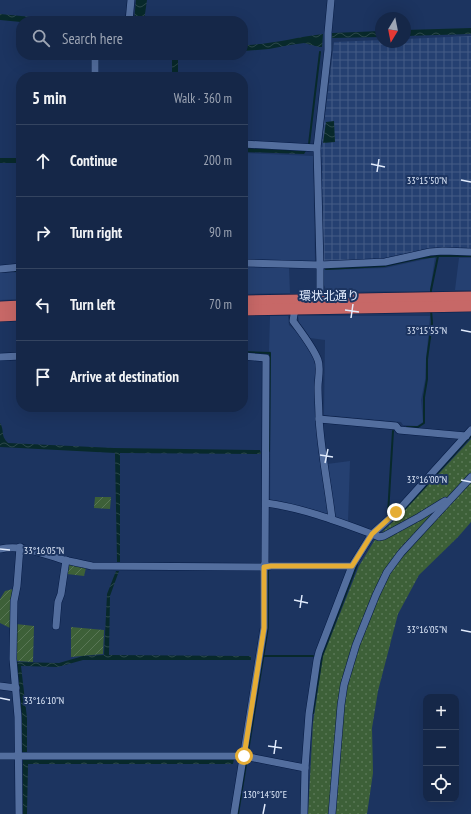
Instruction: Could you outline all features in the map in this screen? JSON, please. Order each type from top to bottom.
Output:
[{"type":"highway","points":[[414,303],[471,297]]},
{"type":"highway","name":"環状北通り","points":[[248,301],[414,303]]},
{"type":"highway","name":"環状北通り","points":[[248,310],[295,308],[320,303]]},
{"type":"highway","points":[[414,303],[471,306]]},
{"type":"highway","points":[[0,307],[16,306]]},
{"type":"highway","points":[[0,316],[16,315]]},
{"type":"street","points":[[129,16],[131,0]]},
{"type":"street","points":[[320,303],[317,148],[328,50],[331,0]]},
{"type":"street","points":[[95,60],[95,72]]},
{"type":"street","points":[[248,144],[317,148]]},
{"type":"street","points":[[248,263],[320,265],[385,262],[430,252],[471,252]]},
{"type":"street","points":[[0,269],[16,268]]},
{"type":"street","points":[[295,308],[293,321],[305,336],[318,359],[319,419],[324,467],[328,483],[332,519]]},
{"type":"street","points":[[0,357],[16,356]]},
{"type":"street","points":[[234,814],[247,757],[264,628],[264,567],[268,503],[266,358],[248,356]]},
{"type":"street","points":[[319,419],[396,426],[399,430],[466,436]]},
{"type":"street","points":[[304,814],[305,768],[309,714],[317,660],[352,566],[375,535],[471,430]]},
{"type":"street","points":[[332,814],[344,685],[356,645],[376,595],[387,572],[400,553],[471,477]]},
{"type":"street","points":[[268,503],[291,507],[332,519],[375,535],[384,536],[419,517],[444,501],[449,500]]},
{"type":"street","points":[[0,549],[20,547],[92,566],[352,566]]},
{"type":"street","points":[[19,814],[23,756],[13,659],[13,624],[20,547]]},
{"type":"street","points":[[56,626],[58,602],[61,594],[66,560]]},
{"type":"street","points":[[0,686],[16,688]]},
{"type":"street","points":[[0,756],[247,757],[305,768]]},
{"type":"shaded area","points":[[471,36],[471,249],[384,260],[324,262],[321,149],[334,42],[375,40],[375,48],[411,48],[411,39]]},
{"type":"shaded area","points":[[248,153],[313,156],[315,260],[312,269],[289,268],[290,293],[248,294]]},
{"type":"shaded area","points":[[435,257],[430,291],[327,292],[324,285],[324,270],[385,268]]},
{"type":"shaded area","points":[[459,258],[471,258],[471,290],[455,290]]},
{"type":"shaded area","points":[[16,272],[16,299],[0,300],[0,273]]},
{"type":"shaded area","points":[[270,316],[288,316],[289,325],[301,336],[317,364],[317,413],[320,462],[327,464],[350,461],[348,522],[270,502]]},
{"type":"shaded area","points":[[298,316],[430,316],[425,380],[421,400],[423,422],[417,426],[403,425],[401,422],[324,415],[325,340],[310,338],[299,322]]},
{"type":"green space","points":[[471,439],[471,522],[458,537],[419,575],[398,614],[378,691],[372,728],[373,773],[367,814],[308,814],[313,723],[323,656],[359,566],[376,538],[405,510]]},
{"type":"green space","points":[[95,497],[111,497],[110,509],[94,508]]},
{"type":"green space","points":[[68,564],[86,568],[84,576],[67,574]]},
{"type":"green space","points":[[13,589],[10,605],[10,628],[0,623],[0,599],[5,591]]},
{"type":"green space","points":[[16,624],[34,626],[33,662],[16,661]]},
{"type":"green space","points":[[71,627],[104,630],[103,654],[71,657]]},
{"type":"water","points":[[136,0],[147,0],[145,16],[134,16]]},
{"type":"water","points":[[0,14],[21,16],[16,16],[16,22],[0,20]]},
{"type":"water","points":[[471,28],[471,34],[411,36],[411,30]]},
{"type":"water","points":[[375,31],[375,37],[332,38],[332,33]]},
{"type":"water","points":[[323,34],[322,47],[304,43],[269,49],[248,51],[248,45]]},
{"type":"water","points":[[172,60],[178,60],[178,72],[172,72]]},
{"type":"water","points":[[334,121],[335,142],[323,143],[326,122]]},
{"type":"water","points":[[248,148],[306,151],[304,154],[248,152]]},
{"type":"water","points":[[0,158],[16,158],[16,163],[0,163]]},
{"type":"water","points":[[0,423],[4,438],[8,443],[114,448],[260,450],[261,454],[120,453],[120,562],[117,562],[115,453],[0,447]]},
{"type":"water","points":[[116,571],[119,571],[110,596],[109,655],[251,656],[251,660],[83,660],[58,667],[21,666],[27,718],[27,752],[22,753],[22,718],[17,662],[59,663],[83,656],[104,655],[107,594]]},
{"type":"water","points":[[23,759],[234,759],[233,764],[28,764],[27,814],[22,814]]},
{"type":"waterway","points":[[309,144],[320,52]]},
{"type":"waterway","points":[[326,269],[384,266],[438,256],[471,256]]},
{"type":"waterway","points":[[431,294],[438,256]]},
{"type":"waterway","points":[[407,427],[418,427],[424,423],[424,397],[427,379],[427,359],[432,323],[431,310]]},
{"type":"waterway","points":[[248,352],[270,353],[269,451]]},
{"type":"waterway","points":[[388,514],[393,431]]},
{"type":"waterway","points":[[402,512],[471,436]]},
{"type":"waterway","points":[[313,713],[322,656],[357,565]]},
{"type":"waterway","points":[[238,814],[268,627],[268,569]]},
{"type":"waterway","points":[[263,656],[313,656]]},
{"type":"route","points":[[244,756],[264,628],[264,567],[352,566],[372,534],[396,512]]}]
